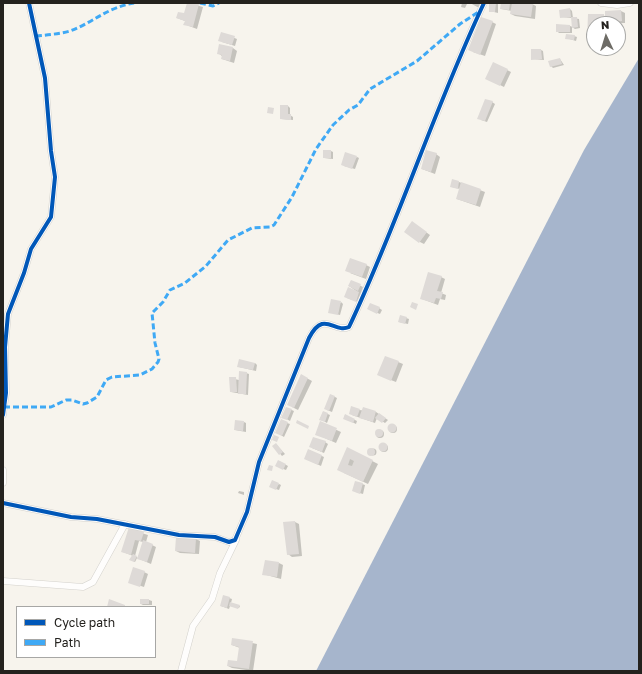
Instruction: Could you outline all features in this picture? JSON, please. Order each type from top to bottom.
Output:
[{"type":"street","points":[[3,415],[6,393],[5,347],[8,314],[24,273],[30,248],[51,217],[55,177],[50,151],[44,78],[29,3]]},
{"type":"street","points":[[181,671],[193,626],[212,599],[220,573],[236,540],[247,512],[259,462],[309,338],[316,327],[321,324],[343,328],[349,327],[362,301],[395,222],[430,127],[484,3]]},
{"type":"street","points":[[601,3],[617,5],[630,3]]},
{"type":"street","points":[[3,470],[3,483]]},
{"type":"street","points":[[3,503],[71,517],[97,519],[179,535],[215,537],[229,542],[236,540]]},
{"type":"street","points":[[3,581],[83,587],[93,582],[125,524]]},
{"type":"water","points":[[639,58],[639,671],[316,671],[584,150]]},
{"type":"building","points":[[187,3],[199,4],[193,27],[183,25],[185,21],[176,18],[178,12],[184,13]]},
{"type":"building","points":[[489,3],[496,3],[495,12],[489,12]]},
{"type":"building","points":[[501,3],[510,3],[509,10],[500,9]]},
{"type":"building","points":[[512,3],[533,3],[531,17],[510,14]]},
{"type":"building","points":[[570,8],[571,17],[560,18],[559,10]]},
{"type":"building","points":[[621,10],[622,16],[605,16],[605,11]]},
{"type":"building","points":[[588,14],[604,14],[604,16],[588,16]]},
{"type":"building","points":[[481,17],[493,21],[480,55],[468,50]]},
{"type":"building","points":[[571,17],[577,17],[578,27],[572,28]]},
{"type":"building","points":[[556,24],[570,25],[570,32],[556,32]]},
{"type":"building","points":[[221,32],[235,36],[232,45],[218,41]]},
{"type":"building","points":[[566,34],[575,35],[574,40],[565,39]]},
{"type":"building","points":[[219,44],[233,47],[230,61],[221,59],[222,55],[217,54]]},
{"type":"building","points":[[531,49],[541,49],[542,59],[531,60]]},
{"type":"building","points":[[560,58],[562,64],[550,67],[548,61]]},
{"type":"building","points":[[493,62],[508,69],[500,86],[485,79]]},
{"type":"building","points":[[485,99],[493,101],[485,121],[477,119]]},
{"type":"building","points":[[280,105],[288,105],[288,114],[291,114],[291,120],[280,119]]},
{"type":"building","points":[[268,107],[274,108],[273,114],[267,113]]},
{"type":"building","points":[[323,150],[331,150],[331,158],[323,158]]},
{"type":"building","points":[[426,150],[437,153],[431,172],[421,169]]},
{"type":"building","points":[[345,152],[357,156],[352,169],[341,165]]},
{"type":"building","points":[[452,179],[459,181],[458,189],[450,187]]},
{"type":"building","points":[[461,182],[481,189],[476,205],[456,199]]},
{"type":"building","points":[[412,221],[427,232],[419,243],[404,232]]},
{"type":"building","points":[[350,258],[367,264],[362,277],[345,271]]},
{"type":"building","points":[[428,272],[442,276],[437,291],[443,292],[441,299],[436,298],[434,303],[420,299]]},
{"type":"building","points":[[351,280],[361,284],[358,291],[348,286]]},
{"type":"building","points":[[348,287],[359,292],[356,302],[344,297]]},
{"type":"building","points":[[331,299],[341,301],[338,315],[328,313]]},
{"type":"building","points":[[412,302],[418,304],[416,310],[410,307]]},
{"type":"building","points":[[370,303],[380,307],[377,314],[367,309]]},
{"type":"building","points":[[400,315],[407,317],[405,324],[398,322]]},
{"type":"building","points":[[385,356],[399,361],[391,381],[377,375]]},
{"type":"building","points":[[239,359],[255,363],[253,370],[237,367]]},
{"type":"building","points":[[239,371],[247,372],[246,394],[238,394]]},
{"type":"building","points":[[301,374],[308,378],[294,408],[287,405]]},
{"type":"building","points":[[229,377],[236,377],[237,392],[230,392]]},
{"type":"building","points":[[330,394],[335,396],[329,411],[324,409]]},
{"type":"building","points":[[351,406],[360,409],[357,417],[349,414]]},
{"type":"building","points":[[286,407],[292,409],[287,420],[281,418]]},
{"type":"building","points":[[363,407],[376,411],[373,422],[359,418]]},
{"type":"building","points":[[323,411],[328,413],[325,422],[319,420]]},
{"type":"building","points":[[379,413],[386,418],[382,423],[375,418]]},
{"type":"building","points":[[345,414],[355,419],[353,423],[343,419]]},
{"type":"building","points":[[281,419],[288,422],[282,436],[275,433]]},
{"type":"building","points":[[235,420],[244,421],[243,431],[234,430]]},
{"type":"building","points":[[297,420],[309,426],[308,429],[296,423]]},
{"type":"building","points":[[320,421],[337,428],[332,441],[315,435]]},
{"type":"building","points":[[390,424],[394,424],[396,428],[394,432],[390,432],[388,430],[388,426]]},
{"type":"building","points":[[377,429],[381,429],[383,433],[381,437],[377,437],[375,435],[375,431]]},
{"type":"building","points":[[274,435],[279,437],[277,442],[272,440]]},
{"type":"building","points":[[313,437],[326,441],[322,452],[309,447]]},
{"type":"building","points":[[276,443],[283,452],[279,455],[272,446]]},
{"type":"building","points":[[381,443],[385,443],[387,447],[385,451],[381,451],[379,449],[379,445]]},
{"type":"building","points":[[347,447],[373,460],[363,482],[337,470]],"holes":[[[350,459],[354,461],[352,466],[348,465]]]},
{"type":"building","points":[[369,448],[373,448],[375,452],[373,456],[369,456],[367,454],[367,450]]},
{"type":"building","points":[[308,449],[322,455],[318,465],[304,459]]},
{"type":"building","points":[[278,460],[286,464],[283,470],[275,466]]},
{"type":"building","points":[[269,465],[273,466],[272,471],[267,470]]},
{"type":"building","points":[[272,480],[279,483],[276,490],[269,487]]},
{"type":"building","points":[[355,481],[363,483],[360,494],[352,491]]},
{"type":"building","points":[[295,521],[299,554],[287,555],[283,522]]},
{"type":"building","points":[[129,527],[144,532],[141,541],[135,540],[131,555],[121,552]]},
{"type":"building","points":[[176,537],[196,538],[195,553],[175,551]]},
{"type":"building","points":[[143,540],[153,544],[147,562],[137,559]]},
{"type":"building","points":[[133,554],[137,556],[134,562],[129,560]]},
{"type":"building","points":[[265,560],[279,562],[277,577],[262,575]]},
{"type":"building","points":[[133,567],[145,571],[140,587],[128,583]]},
{"type":"building","points":[[223,595],[230,597],[227,608],[220,606]]},
{"type":"building","points":[[109,599],[125,605],[125,606],[107,606]]},
{"type":"building","points":[[140,599],[149,599],[149,604],[140,604]]},
{"type":"building","points":[[230,602],[240,605],[238,609],[229,606]]},
{"type":"building","points":[[232,638],[253,641],[249,669],[227,666],[228,660],[237,661],[239,647],[231,645]]},
{"type":"marked path","points":[[36,36],[70,31],[116,8],[134,3]]},
{"type":"marked path","points":[[200,3],[213,6],[219,3]]},
{"type":"marked path","points":[[4,407],[51,407],[66,400],[72,400],[83,404],[87,403],[97,397],[106,380],[112,377],[140,375],[152,369],[159,359],[155,343],[152,313],[163,302],[170,290],[185,283],[206,266],[228,240],[252,228],[270,227],[274,225],[292,197],[316,149],[333,125],[349,110],[358,105],[370,89],[417,61],[460,24],[480,11]]},
{"type":"cycle path","points":[[3,415],[6,393],[5,347],[8,314],[24,273],[31,249],[51,217],[55,177],[51,151],[45,78],[29,3]]},
{"type":"cycle path","points":[[3,503],[71,517],[97,519],[179,535],[215,537],[229,542],[235,540],[247,512],[259,462],[309,338],[314,329],[319,325],[329,324],[339,328],[349,327],[384,247],[449,83],[484,3]]}]
